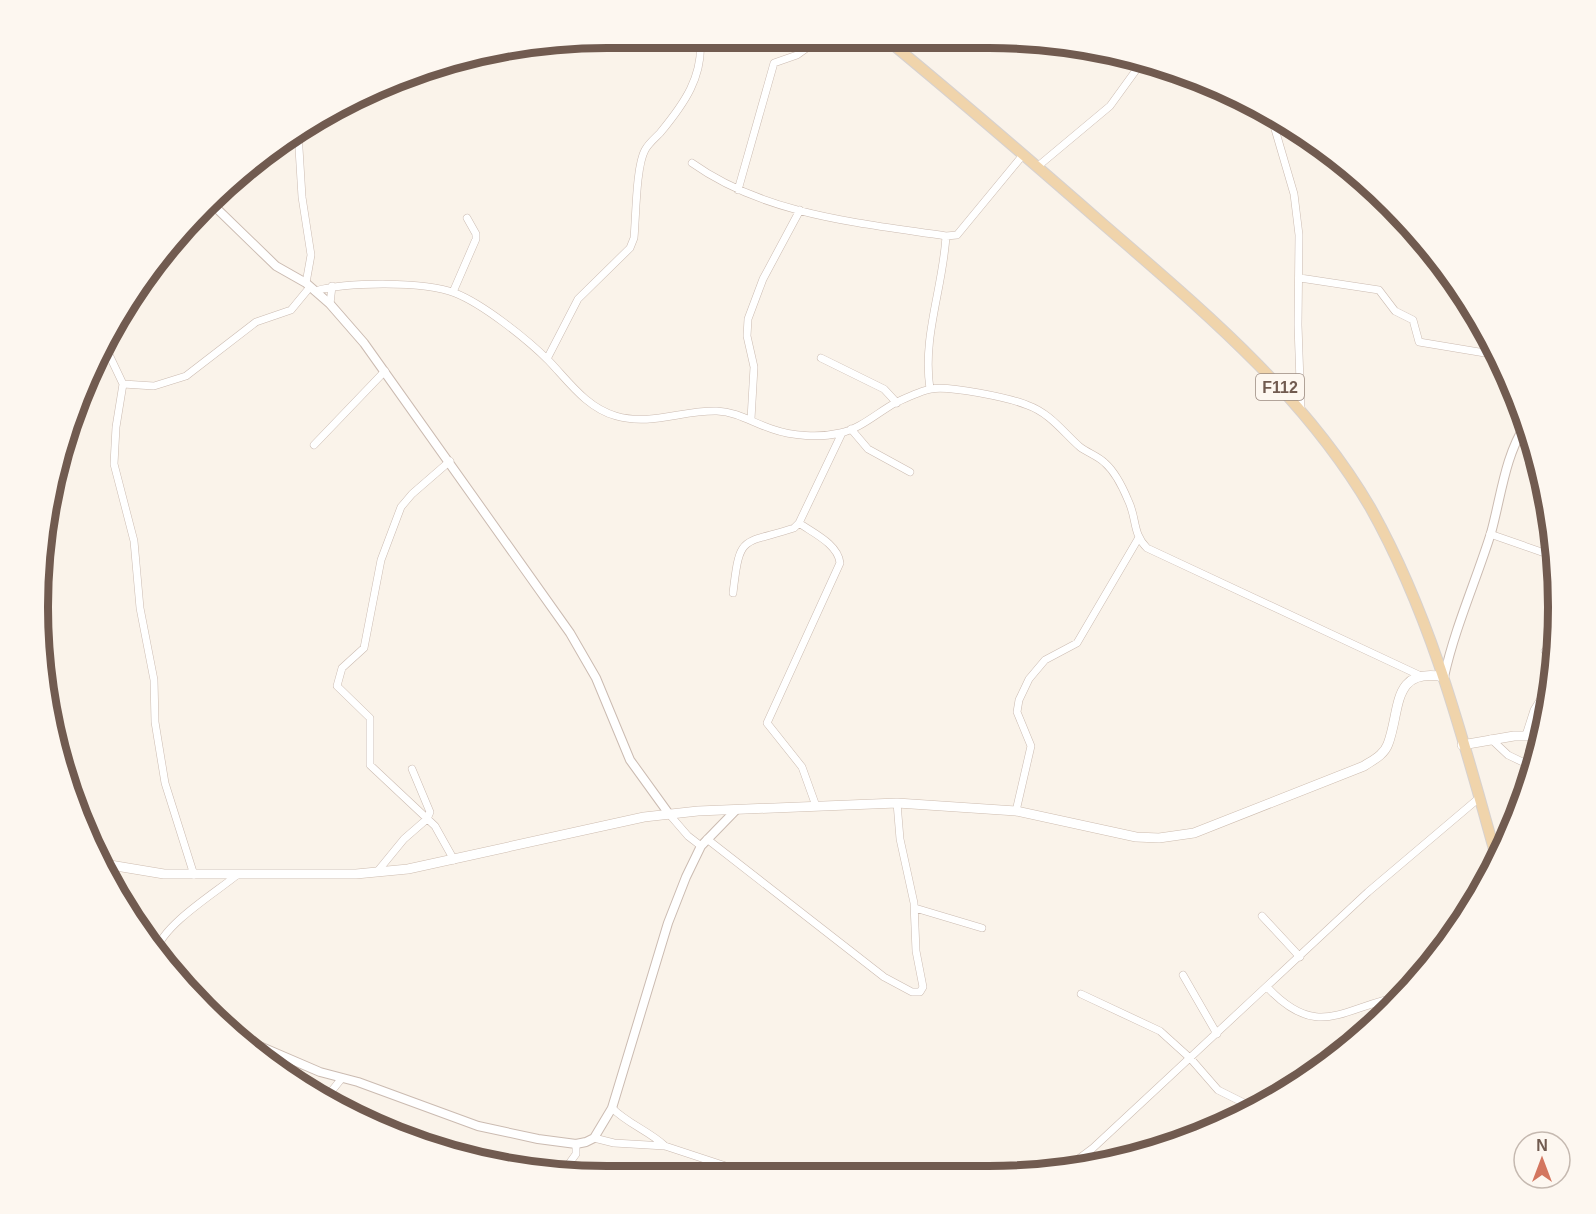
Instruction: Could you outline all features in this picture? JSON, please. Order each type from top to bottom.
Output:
[{"type":"main road","name":"F112","points":[[897,48],[1037,166],[1233,337],[1301,411],[1345,468],[1385,536],[1410,586],[1444,677],[1493,847]]},
{"type":"main road","points":[[112,865],[164,874],[194,875],[377,872],[408,869],[454,860],[618,821],[669,814],[897,803],[1016,811],[1136,837],[1159,838],[1194,833],[1364,766],[1380,756],[1388,746],[1403,689],[1411,679],[1421,676],[1444,677]]},
{"type":"main road","points":[[1462,745],[1491,739],[1533,735]]},
{"type":"street","points":[[547,359],[578,299],[630,248],[634,237],[641,161],[645,149],[661,132],[696,82],[700,69],[700,48]]},
{"type":"street","points":[[738,190],[774,63],[797,55],[807,48]]},
{"type":"street","points":[[1037,166],[1110,106],[1137,68]]},
{"type":"street","points":[[1274,127],[1294,194],[1300,278],[1298,325],[1301,411]]},
{"type":"street","points":[[123,384],[154,386],[186,376],[256,322],[291,310],[310,287],[311,255],[302,197],[299,140]]},
{"type":"street","points":[[692,164],[717,182],[800,210],[946,236],[957,235],[1023,155]]},
{"type":"street","points":[[216,208],[276,266],[310,287],[330,304],[385,371],[570,633],[596,678],[630,760],[688,836],[704,842],[884,977],[912,992],[920,992],[923,987],[916,951],[915,909],[900,839],[897,803]]},
{"type":"street","points":[[751,419],[754,367],[747,336],[748,319],[763,279],[800,210]]},
{"type":"street","points":[[453,292],[476,239],[476,234],[467,218]]},
{"type":"street","points":[[930,389],[927,347],[943,274],[946,236]]},
{"type":"street","points":[[1300,278],[1379,290],[1395,311],[1413,320],[1419,342],[1486,353]]},
{"type":"street","points":[[310,287],[348,284],[436,288],[453,292],[498,318],[547,359],[589,403],[618,417],[639,420],[697,411],[718,411],[734,413],[772,429],[796,435],[842,433],[897,403],[930,389],[955,389],[1027,404],[1050,418],[1080,447],[1105,463],[1128,498],[1138,539],[1160,556],[1421,676]]},
{"type":"street","points":[[330,304],[332,286]]},
{"type":"street","points":[[109,354],[123,384],[116,427],[114,464],[134,541],[140,608],[154,680],[155,722],[165,783],[194,875]]},
{"type":"street","points":[[821,358],[884,389],[897,403]]},
{"type":"street","points":[[315,445],[385,371]]},
{"type":"street","points":[[851,429],[868,449],[910,472]]},
{"type":"street","points":[[733,593],[737,554],[746,543],[794,528],[799,523],[842,433]]},
{"type":"street","points":[[1444,677],[1490,534],[1514,447],[1520,435]]},
{"type":"street","points":[[450,461],[412,494],[401,507],[381,560],[364,648],[342,668],[337,686],[370,718],[370,765],[427,819],[444,839],[454,860]]},
{"type":"street","points":[[799,523],[830,544],[839,556],[840,563],[767,723],[802,767],[816,806]]},
{"type":"street","points":[[1490,534],[1545,553]]},
{"type":"street","points":[[1016,811],[1030,746],[1017,712],[1019,700],[1029,679],[1045,660],[1077,643],[1138,539]]},
{"type":"street","points":[[1526,735],[1540,701]]},
{"type":"street","points":[[1491,739],[1508,755],[1526,763]]},
{"type":"street","points":[[377,872],[404,839],[427,819],[430,812],[411,768]]},
{"type":"street","points":[[1080,1158],[1094,1148],[1268,988],[1368,892],[1479,798]]},
{"type":"street","points":[[594,1138],[612,1108],[668,923],[704,842],[735,810]]},
{"type":"street","points":[[160,942],[177,922],[237,875]]},
{"type":"street","points":[[915,909],[982,928]]},
{"type":"street","points":[[1262,916],[1300,957]]},
{"type":"street","points":[[1183,975],[1217,1034]]},
{"type":"street","points":[[1268,988],[1292,1011],[1318,1018],[1333,1018],[1384,1002]]},
{"type":"street","points":[[1081,994],[1160,1031],[1191,1059],[1218,1090],[1244,1104]]},
{"type":"street","points":[[265,1048],[320,1072],[478,1126],[576,1144],[594,1138],[614,1143],[665,1146],[726,1166]]},
{"type":"street","points":[[330,1093],[342,1078]]},
{"type":"street","points":[[612,1108],[626,1120],[653,1134],[665,1146]]},
{"type":"street","points":[[568,1165],[576,1154],[576,1144]]}]
